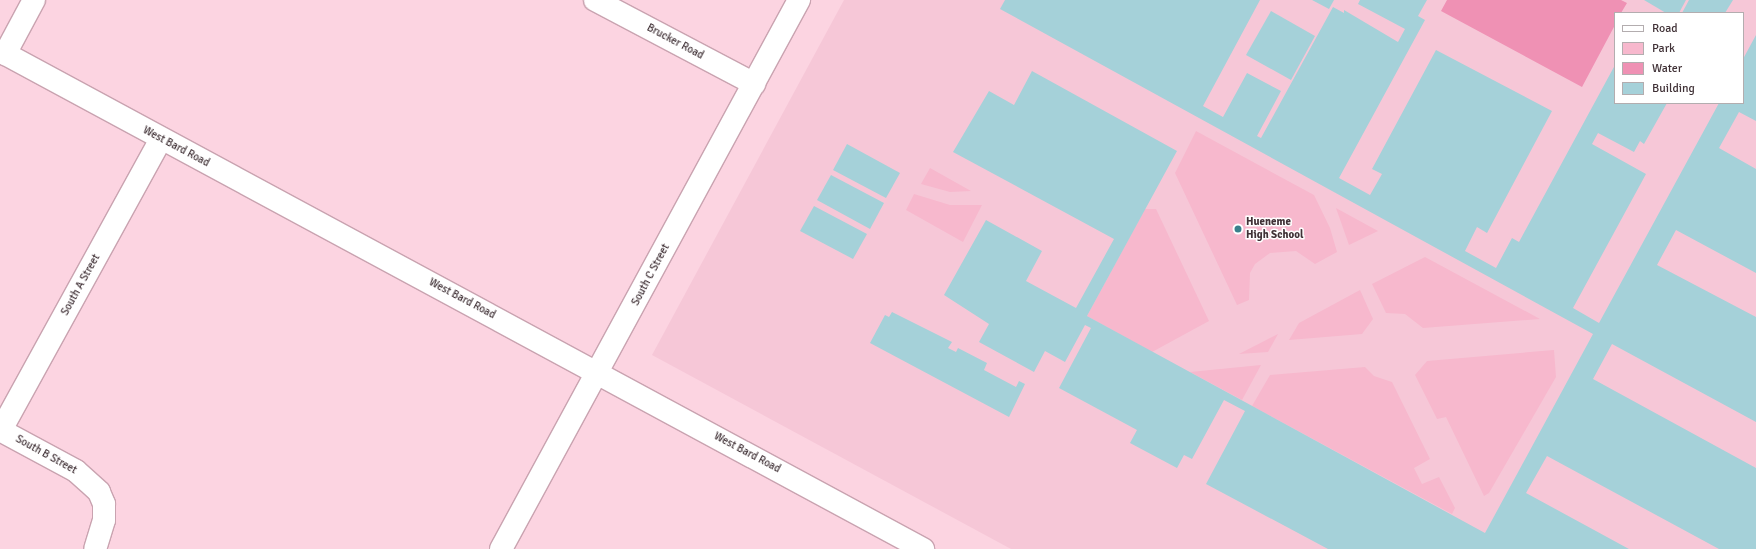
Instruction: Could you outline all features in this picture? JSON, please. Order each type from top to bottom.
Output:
[{"type":"street","points":[[3,52],[34,0]]},
{"type":"street","name":"Brucker Road","points":[[596,0],[754,84]]},
{"type":"street","name":"South C Street","points":[[501,549],[599,373],[799,0]]},
{"type":"street","name":"West Bard Road","points":[[3,52],[161,139],[599,373],[923,549]]},
{"type":"street","name":"South A Street","points":[[0,430],[161,139]]},
{"type":"street","name":"South B Street","points":[[0,430],[76,471],[99,492],[104,504],[104,520],[95,549]]},
{"type":"shaded area","name":"Hueneme High School","points":[[844,0],[1756,0],[1756,549],[1011,549],[652,355]]},
{"type":"green space","points":[[1196,131],[1314,195],[1330,228],[1337,252],[1315,264],[1296,251],[1270,253],[1255,264],[1250,273],[1249,300],[1237,305],[1175,173]]},
{"type":"green space","points":[[930,168],[971,191],[950,192],[921,184]]},
{"type":"green space","points":[[914,194],[950,205],[982,205],[963,242],[906,210]]},
{"type":"green space","points":[[1336,208],[1378,231],[1349,245]]},
{"type":"green space","points":[[1145,209],[1156,209],[1209,321],[1152,352],[1087,316]]},
{"type":"green space","points":[[1425,257],[1540,319],[1423,328],[1405,314],[1386,313],[1372,284]]},
{"type":"green space","points":[[1360,290],[1373,319],[1362,334],[1289,340],[1299,323]]},
{"type":"green space","points":[[1278,334],[1268,352],[1239,354]]},
{"type":"green space","points":[[1554,350],[1556,377],[1489,493],[1484,496],[1446,417],[1437,419],[1415,375],[1427,361]]},
{"type":"green space","points":[[1261,365],[1242,400],[1190,372]]},
{"type":"green space","points":[[1365,367],[1374,376],[1392,382],[1430,459],[1414,468],[1422,484],[1439,477],[1455,508],[1452,514],[1252,406],[1270,375]]},
{"type":"water","points":[[1447,0],[1621,0],[1627,3],[1622,12],[1614,12],[1614,27],[1582,87],[1441,11]]},
{"type":"building","points":[[1005,0],[1260,0],[1203,106],[1223,117],[1247,73],[1281,91],[1257,136],[1261,138],[1333,7],[1344,13],[1344,10],[1398,42],[1405,29],[1358,4],[1360,0],[1427,0],[1418,16],[1425,20],[1339,178],[1370,195],[1382,174],[1372,169],[1436,50],[1552,111],[1487,233],[1477,227],[1465,251],[1496,268],[1512,238],[1519,242],[1614,67],[1614,104],[1666,104],[1644,144],[1640,141],[1634,152],[1598,133],[1592,144],[1646,174],[1573,308],[1599,323],[1718,104],[1744,104],[1744,57],[1756,35],[1756,121],[1739,112],[1719,148],[1756,169],[1756,273],[1676,230],[1657,265],[1756,317],[1756,422],[1612,344],[1593,379],[1756,468],[1756,549],[1719,549],[1547,456],[1526,493],[1629,549],[1328,549],[1206,484],[1245,411],[1224,400],[1192,459],[1184,455],[1177,468],[1130,443],[1137,430],[1059,388],[1091,328],[1085,325],[1065,362],[1045,351],[1034,372],[979,342],[989,324],[944,295],[986,220],[1042,251],[1026,281],[1076,308],[1114,239],[953,152],[989,91],[1014,105],[1032,71],[1177,151],[1087,316],[1485,533],[1593,334],[1000,9]]},
{"type":"building","points":[[1312,0],[1334,0],[1329,9]]},
{"type":"building","points":[[1644,0],[1686,0],[1680,12],[1664,12]]},
{"type":"building","points":[[1689,0],[1733,0],[1726,12],[1683,12]]},
{"type":"building","points":[[1271,11],[1315,36],[1291,80],[1246,55]]},
{"type":"building","points":[[847,144],[900,173],[886,198],[833,170]]},
{"type":"building","points":[[831,175],[884,203],[870,229],[817,200]]},
{"type":"building","points":[[814,206],[867,234],[853,259],[800,231]]},
{"type":"building","points":[[892,312],[952,342],[948,348],[956,352],[958,348],[987,363],[984,370],[1016,387],[1019,381],[1025,384],[1009,417],[870,343],[885,315],[889,317]]},
{"type":"place","name":"Hueneme High School","points":[[1238,229]]}]
